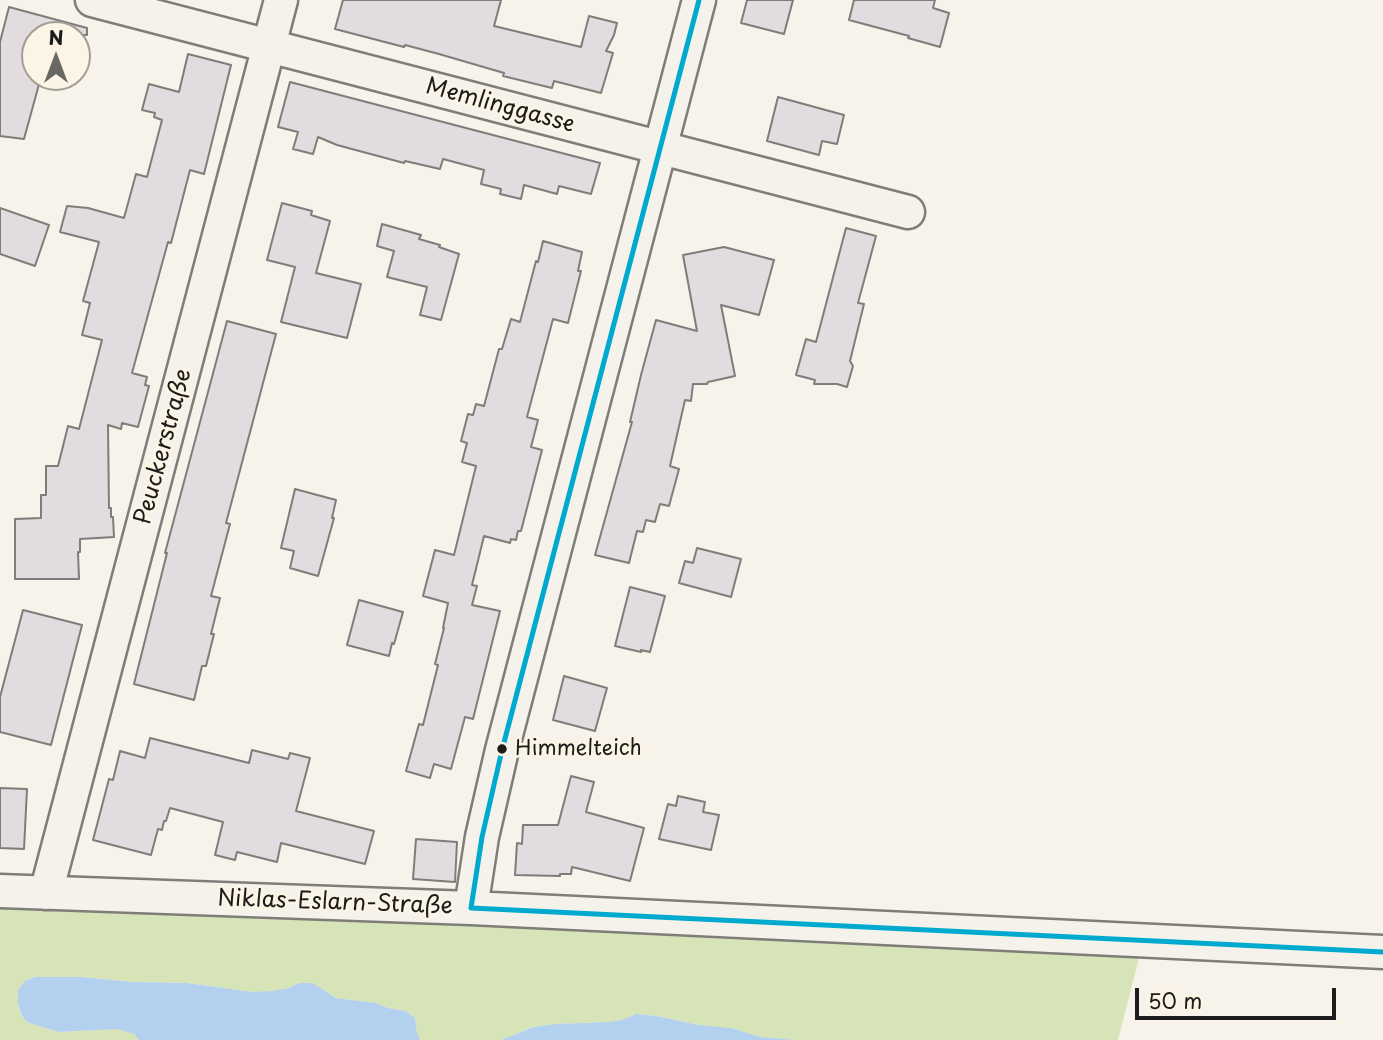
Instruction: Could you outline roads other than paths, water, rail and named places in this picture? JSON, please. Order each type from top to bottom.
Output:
[{"type":"street","name":"Memlinggasse","points":[[92,0],[908,212]]},
{"type":"street","name":"Peuckerstraße","points":[[46,893],[281,0]]},
{"type":"street","points":[[471,908],[482,837],[502,750],[699,0]]},
{"type":"street","name":"Niklas-Eslarn-Straße","points":[[0,891],[471,908],[1383,952]]},
{"type":"water","points":[[35,977],[187,983],[253,992],[274,991],[299,983],[313,983],[336,998],[376,1003],[406,1011],[415,1018],[420,1040],[139,1040],[134,1034],[117,1029],[59,1032],[29,1023],[20,1012],[18,990],[25,981]]},
{"type":"water","points":[[636,1014],[731,1028],[761,1037],[796,1040],[501,1040],[534,1027],[608,1022]]},
{"type":"place","name":"Himmelteich","points":[[502,749]]}]
